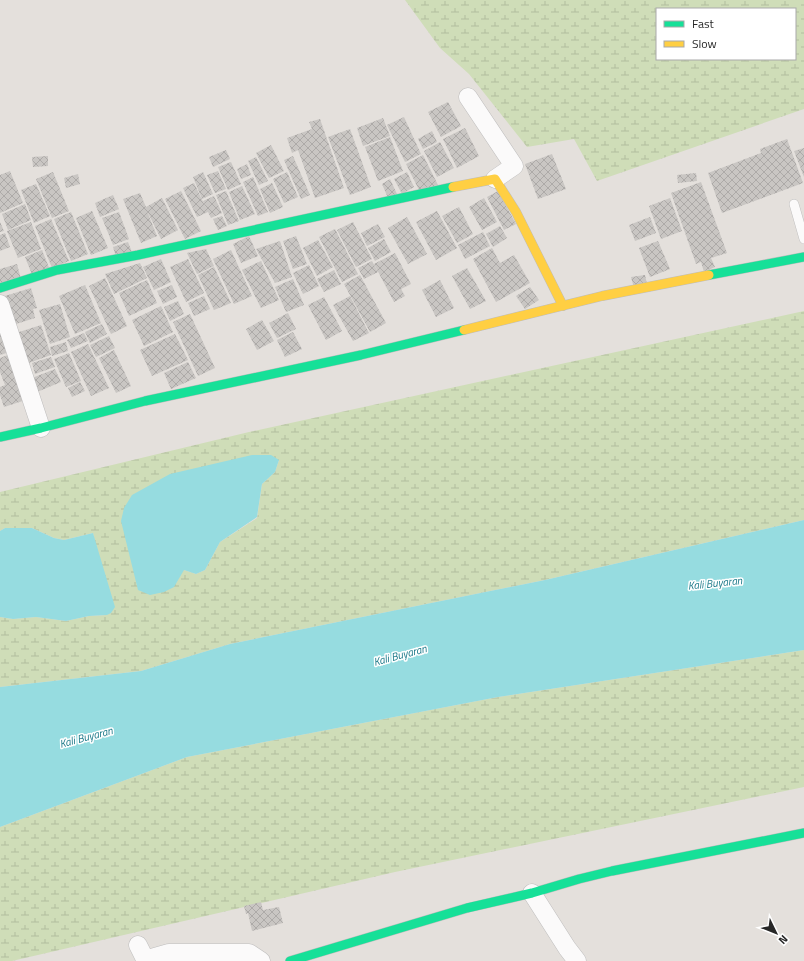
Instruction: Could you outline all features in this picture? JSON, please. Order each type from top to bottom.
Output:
[{"type":"street","points":[[0,288],[57,270],[138,255],[495,179],[514,166],[468,96]]},
{"type":"street","points":[[495,179],[516,212],[563,306]]},
{"type":"street","points":[[0,437],[145,401],[361,354],[602,296],[804,257]]},
{"type":"street","points":[[0,304],[41,428]]},
{"type":"street","points":[[290,961],[467,908],[532,893],[579,879],[612,871],[804,833]]},
{"type":"street","points":[[532,893],[576,961]]},
{"type":"street","points":[[138,945],[144,957],[148,958],[169,953],[249,953],[261,961]]},
{"type":"lane","points":[[794,204],[804,239]]},
{"type":"green space","points":[[405,0],[804,0],[804,109],[597,181],[574,139],[527,147],[469,74],[440,48]]},
{"type":"green space","points":[[804,311],[804,520],[545,580],[230,644],[141,671],[0,687],[0,617],[13,619],[36,617],[66,621],[89,616],[107,615],[93,533],[64,540],[54,538],[32,528],[5,528],[0,531],[0,492],[249,432]],"holes":[[[279,460],[275,472],[262,484],[257,518],[220,542],[205,570],[196,574],[184,570]]]},
{"type":"green space","points":[[804,650],[804,787],[395,872],[12,961],[0,961],[0,827],[187,757],[498,697]]},
{"type":"water","points":[[252,455],[271,455],[279,460],[275,472],[262,484],[257,517],[220,542],[205,570],[196,574],[184,570],[174,587],[164,592],[150,595],[138,590],[121,521],[124,508],[132,495],[170,474]]},
{"type":"water","name":"Kali Buyaran","points":[[804,520],[804,650],[498,697],[187,757],[0,827],[0,687],[141,671],[230,644],[545,580]]},
{"type":"water","points":[[5,528],[32,528],[54,538],[64,540],[93,533],[115,607],[111,613],[107,615],[89,616],[66,621],[36,617],[13,619],[0,617],[0,531]]},
{"type":"building","points":[[448,102],[461,126],[441,137],[428,112]]},
{"type":"building","points":[[404,117],[421,154],[405,162],[387,125]]},
{"type":"building","points":[[383,118],[390,136],[363,146],[357,128]]},
{"type":"building","points":[[320,119],[344,188],[315,198],[298,150],[292,153],[287,138],[312,129],[309,122]]},
{"type":"building","points":[[465,128],[479,156],[457,168],[443,139]]},
{"type":"building","points":[[350,129],[371,187],[350,195],[328,137]]},
{"type":"building","points":[[432,131],[437,142],[423,149],[418,139]]},
{"type":"building","points":[[390,137],[403,171],[378,181],[365,147]]},
{"type":"building","points":[[787,139],[803,183],[722,213],[708,173],[761,153],[760,149]]},
{"type":"building","points":[[440,142],[454,168],[437,177],[424,151]]},
{"type":"building","points":[[271,145],[284,171],[269,178],[256,153]]},
{"type":"building","points":[[804,148],[804,177],[794,151]]},
{"type":"building","points":[[226,150],[230,159],[213,167],[209,157]]},
{"type":"building","points":[[552,154],[566,189],[538,199],[525,164]]},
{"type":"building","points":[[423,155],[438,185],[419,190],[406,164]]},
{"type":"building","points":[[48,156],[48,166],[33,167],[32,157]]},
{"type":"building","points":[[293,156],[310,195],[301,199],[284,160]]},
{"type":"building","points":[[256,157],[268,181],[259,185],[248,161]]},
{"type":"building","points":[[231,162],[241,184],[228,190],[218,167]]},
{"type":"building","points":[[247,164],[251,175],[241,179],[237,169]]},
{"type":"building","points":[[10,171],[23,203],[0,213],[0,175]]},
{"type":"building","points":[[218,171],[226,189],[215,193],[207,175]]},
{"type":"building","points":[[53,172],[69,211],[52,218],[36,179]]},
{"type":"building","points":[[203,172],[213,194],[202,199],[193,177]]},
{"type":"building","points":[[287,172],[298,197],[284,203],[273,179]]},
{"type":"building","points":[[407,172],[414,187],[402,194],[394,179]]},
{"type":"building","points":[[696,173],[697,181],[678,183],[677,175]]},
{"type":"building","points":[[78,174],[80,184],[66,188],[64,178]]},
{"type":"building","points":[[253,177],[268,212],[258,216],[243,182]]},
{"type":"building","points":[[390,179],[397,194],[388,198],[382,184]]},
{"type":"building","points":[[701,182],[727,253],[711,258],[715,267],[704,272],[701,262],[696,264],[671,193]]},
{"type":"building","points":[[194,183],[207,210],[203,201],[214,196],[222,213],[211,218],[208,212],[197,217],[183,188]]},
{"type":"building","points":[[272,183],[283,207],[270,213],[260,189]]},
{"type":"building","points":[[36,184],[50,216],[34,223],[21,190]]},
{"type":"building","points":[[242,186],[255,214],[240,220],[229,192]]},
{"type":"building","points":[[181,191],[201,231],[185,239],[165,199]]},
{"type":"building","points":[[226,191],[239,221],[228,225],[216,195]]},
{"type":"building","points":[[498,191],[516,224],[504,230],[487,197]]},
{"type":"building","points":[[140,193],[146,207],[162,198],[178,230],[161,239],[147,211],[157,236],[141,243],[123,199]]},
{"type":"building","points":[[113,195],[119,209],[100,217],[95,203]]},
{"type":"building","points":[[484,198],[497,222],[482,230],[469,207]]},
{"type":"building","points":[[670,198],[682,231],[661,239],[649,206]]},
{"type":"building","points":[[25,204],[31,220],[8,230],[2,214]]},
{"type":"building","points":[[459,207],[473,234],[457,243],[442,216]]},
{"type":"building","points":[[92,211],[108,248],[91,255],[76,218]]},
{"type":"building","points":[[437,211],[457,248],[436,260],[416,222]]},
{"type":"building","points":[[71,212],[88,254],[71,261],[54,219]]},
{"type":"building","points":[[119,212],[129,239],[113,245],[102,218]]},
{"type":"building","points":[[222,216],[227,226],[218,230],[213,219]]},
{"type":"building","points":[[407,217],[427,254],[408,264],[388,228]]},
{"type":"building","points":[[650,217],[656,233],[635,241],[629,225]]},
{"type":"building","points":[[51,219],[69,261],[52,268],[35,226]]},
{"type":"building","points":[[0,222],[4,231],[0,232]]},
{"type":"building","points":[[31,222],[41,249],[18,258],[7,231]]},
{"type":"building","points":[[353,222],[372,259],[356,267],[337,230]]},
{"type":"building","points":[[378,224],[385,237],[367,246],[361,233]]},
{"type":"building","points":[[500,226],[507,238],[493,247],[486,234]]},
{"type":"building","points":[[335,229],[358,274],[342,282],[319,237]]},
{"type":"building","points":[[483,232],[490,246],[465,259],[458,245]]},
{"type":"building","points":[[5,233],[10,247],[0,251],[0,235]]},
{"type":"building","points":[[249,236],[258,256],[241,263],[233,244]]},
{"type":"building","points":[[296,236],[307,264],[293,269],[283,241]]},
{"type":"building","points":[[384,239],[391,252],[375,261],[368,248]]},
{"type":"building","points":[[318,240],[333,267],[317,276],[303,248]]},
{"type":"building","points":[[280,241],[292,277],[275,283],[256,249]]},
{"type":"building","points":[[658,241],[670,269],[650,277],[639,248]]},
{"type":"building","points":[[128,242],[132,252],[116,257],[113,247]]},
{"type":"building","points":[[492,248],[500,263],[514,255],[530,283],[496,302],[473,259]]},
{"type":"building","points":[[206,249],[214,266],[197,274],[187,253]]},
{"type":"building","points":[[42,250],[50,270],[33,277],[25,257]]},
{"type":"building","points":[[231,250],[252,296],[234,304],[213,259]]},
{"type":"building","points":[[395,253],[411,284],[401,289],[405,296],[394,302],[374,264]]},
{"type":"building","points":[[161,259],[171,282],[154,290],[143,267]]},
{"type":"building","points":[[188,259],[204,293],[186,302],[170,267]]},
{"type":"building","points":[[261,261],[279,300],[261,308],[242,270]]},
{"type":"building","points":[[372,261],[378,272],[364,279],[358,268]]},
{"type":"building","points":[[140,263],[147,278],[114,294],[105,274]]},
{"type":"building","points":[[17,264],[21,279],[0,285],[0,269]]},
{"type":"building","points":[[309,265],[319,286],[303,294],[293,273]]},
{"type":"building","points":[[214,267],[231,303],[214,310],[198,275]]},
{"type":"building","points":[[467,268],[486,301],[470,309],[452,276]]},
{"type":"building","points":[[334,270],[341,284],[324,292],[317,279]]},
{"type":"building","points":[[360,275],[386,323],[370,332],[344,284]]},
{"type":"building","points":[[645,275],[647,284],[634,288],[631,277]]},
{"type":"building","points":[[105,278],[127,326],[111,334],[89,286]]},
{"type":"building","points":[[293,279],[304,305],[286,312],[275,287]]},
{"type":"building","points":[[147,280],[157,303],[129,316],[119,293]]},
{"type":"building","points":[[440,280],[454,308],[436,317],[422,290]]},
{"type":"building","points":[[85,285],[101,323],[75,334],[59,296]]},
{"type":"building","points":[[172,285],[177,297],[163,304],[157,291]]},
{"type":"building","points":[[530,287],[539,300],[525,309],[516,296]]},
{"type":"building","points":[[31,288],[37,308],[33,309],[35,318],[13,325],[5,296]]},
{"type":"building","points":[[204,296],[210,309],[194,316],[188,303]]},
{"type":"building","points":[[350,296],[369,333],[353,341],[333,305]]},
{"type":"building","points":[[324,297],[342,331],[326,340],[308,305]]},
{"type":"building","points":[[178,301],[184,314],[170,321],[164,307]]},
{"type":"building","points":[[60,304],[70,337],[50,344],[39,310]]},
{"type":"building","points":[[161,306],[173,332],[144,346],[132,320]]},
{"type":"building","points":[[288,313],[296,329],[277,338],[269,323]]},
{"type":"building","points":[[190,314],[215,368],[198,376],[173,322]]},
{"type":"building","points":[[262,320],[274,341],[257,350],[246,329]]},
{"type":"building","points":[[102,324],[107,334],[90,343],[85,332]]},
{"type":"building","points":[[41,325],[51,355],[26,364],[16,333]]},
{"type":"building","points":[[6,331],[13,351],[0,355],[0,333]]},
{"type":"building","points":[[293,332],[302,349],[285,357],[277,340]]},
{"type":"building","points":[[84,333],[88,341],[71,348],[67,340]]},
{"type":"building","points":[[175,334],[188,360],[152,376],[140,350]]},
{"type":"building","points":[[109,336],[115,348],[96,357],[90,345]]},
{"type":"building","points":[[66,342],[68,351],[52,356],[50,347]]},
{"type":"building","points":[[88,344],[109,388],[91,396],[71,352]]},
{"type":"building","points":[[114,350],[131,386],[116,393],[99,358]]},
{"type":"building","points":[[13,353],[29,399],[4,407],[0,395],[0,387],[5,385],[0,372],[0,358]]},
{"type":"building","points":[[69,353],[81,381],[66,387],[54,359]]},
{"type":"building","points":[[51,357],[55,367],[35,374],[32,363]]},
{"type":"building","points":[[188,362],[196,378],[171,389],[164,373]]},
{"type":"building","points":[[55,369],[61,382],[37,392],[32,378]]},
{"type":"building","points":[[80,382],[85,391],[72,397],[68,388]]},
{"type":"building","points":[[261,902],[263,910],[279,907],[283,923],[252,931],[248,913],[246,914],[244,906]]},
{"type":"traffic: fast","points":[[0,288],[57,270],[138,255],[453,187]]},
{"type":"traffic: fast","points":[[709,275],[804,257]]},
{"type":"traffic: fast","points":[[0,437],[145,401],[361,355],[464,330]]},
{"type":"traffic: fast","points":[[290,961],[467,908],[532,893],[579,879],[612,871],[804,833]]},
{"type":"traffic: slow","points":[[453,187],[495,179],[516,212],[563,306]]},
{"type":"traffic: slow","points":[[464,330],[602,296],[709,275]]}]
